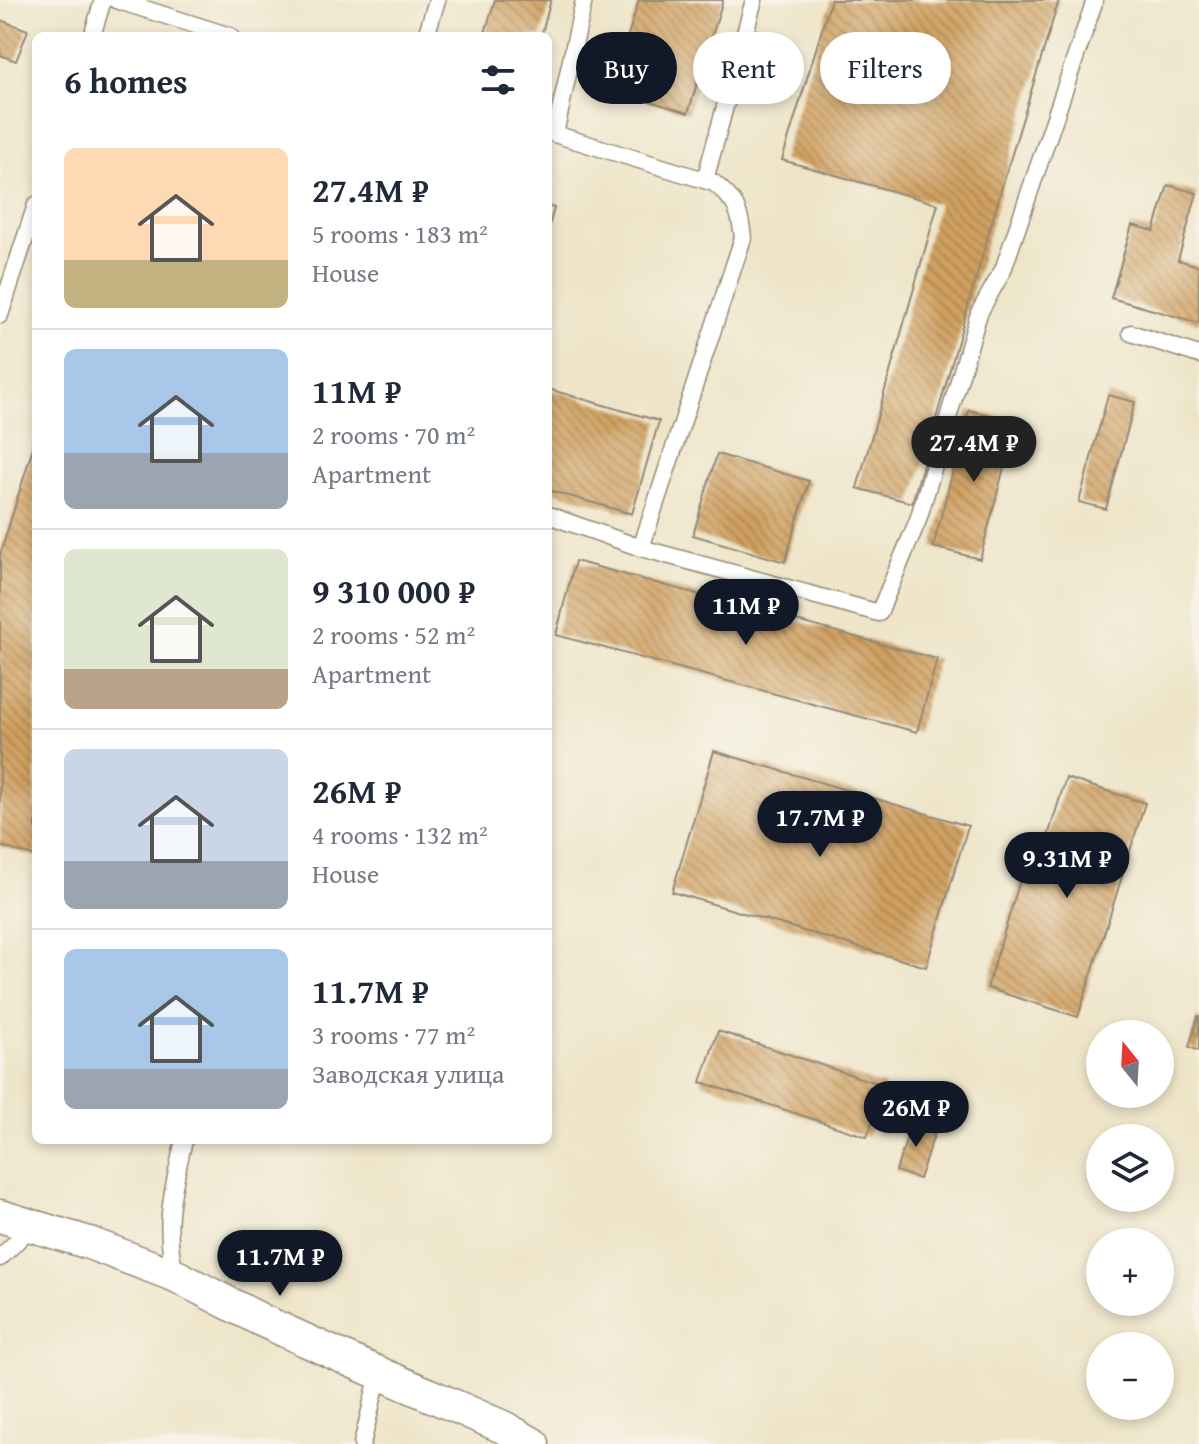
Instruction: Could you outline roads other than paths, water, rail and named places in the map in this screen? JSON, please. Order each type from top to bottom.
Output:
[{"type":"street","points":[[0,1216],[89,1243],[176,1276],[261,1320],[519,1441]]},
{"type":"lane","points":[[93,32],[103,0]]},
{"type":"lane","points":[[116,0],[217,32]]},
{"type":"lane","points":[[427,32],[437,0]]},
{"type":"lane","points":[[552,129],[584,0]]},
{"type":"lane","points":[[705,180],[754,0]]},
{"type":"lane","points":[[552,516],[641,548],[879,613],[918,520],[979,313],[1008,256],[1095,0]]},
{"type":"lane","points":[[552,133],[714,183],[730,196],[741,214],[743,238],[641,548]]},
{"type":"lane","points":[[0,315],[32,217]]},
{"type":"lane","points":[[1131,333],[1199,355]]},
{"type":"lane","points":[[176,1276],[169,1249],[168,1220],[183,1144]]},
{"type":"lane","points":[[0,1258],[32,1226]]},
{"type":"lane","points":[[362,1444],[379,1373]]}]
